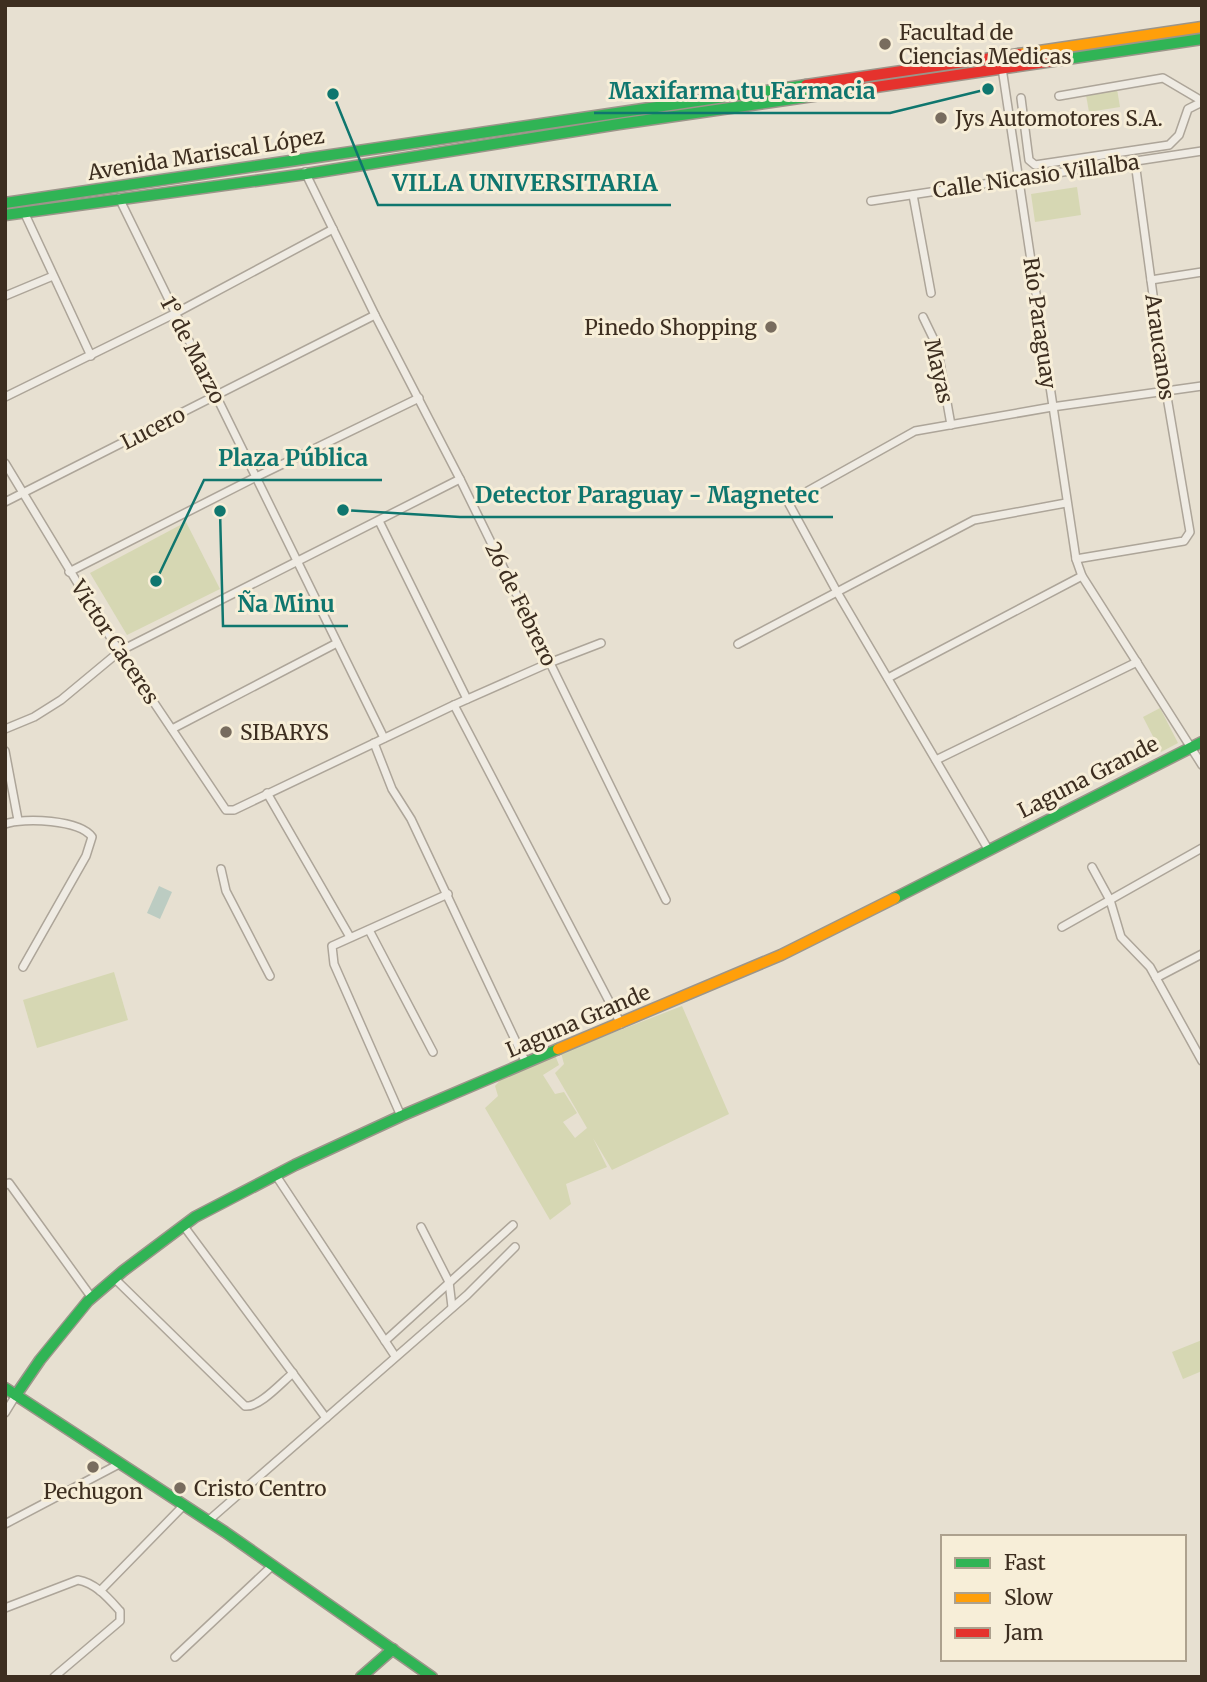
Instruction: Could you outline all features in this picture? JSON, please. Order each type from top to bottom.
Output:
[{"type":"main road","name":"Avenida Mariscal López","points":[[5,203],[118,192],[299,159],[1202,27]]},
{"type":"main road","points":[[5,215],[118,192],[306,174],[640,121],[1202,39]]},
{"type":"main road","points":[[640,121],[649,123],[683,119]]},
{"type":"main road","name":"Laguna Grande","points":[[16,1395],[66,1327],[92,1297],[114,1278],[183,1225],[275,1174],[401,1116],[781,955],[1202,742]]},
{"type":"main road","points":[[5,1388],[208,1521],[432,1677]]},
{"type":"main road","points":[[362,1677],[393,1649]]},
{"type":"street","name":"Río Paraguay","points":[[1002,68],[1076,559],[1082,576],[1202,765]]},
{"type":"street","points":[[1021,98],[1029,160],[1035,165],[1169,145],[1180,135],[1188,109],[1202,101],[1163,78],[1059,96]]},
{"type":"street","name":"Calle Nicasio Villalba","points":[[870,201],[1202,151]]},
{"type":"street","name":"26 de Febrero","points":[[299,159],[375,315],[460,479],[666,900]]},
{"type":"street","name":"Araucanos","points":[[1076,559],[1184,541],[1190,532],[1166,391],[1135,162]]},
{"type":"street","name":"1° de Marzo","points":[[118,192],[174,314],[217,396],[383,738]]},
{"type":"street","points":[[912,195],[931,293]]},
{"type":"street","points":[[24,212],[91,356]]},
{"type":"street","points":[[5,397],[174,314],[333,229]]},
{"type":"street","points":[[1151,280],[1202,272]]},
{"type":"street","points":[[5,296],[53,276]]},
{"type":"street","name":"Lucero","points":[[5,502],[375,315]]},
{"type":"street","name":"Mayas","points":[[923,317],[937,346],[951,425]]},
{"type":"street","points":[[988,849],[837,592],[788,502],[915,431],[1052,407],[1202,386]]},
{"type":"street","points":[[69,572],[419,398]]},
{"type":"street","name":"Victor Caceres","points":[[5,463],[69,572],[222,806],[226,810],[234,810],[267,793]]},
{"type":"street","points":[[5,729],[34,717],[61,700],[120,651],[460,479]]},
{"type":"street","points":[[738,644],[974,520],[1066,503]]},
{"type":"street","points":[[379,521],[467,699]]},
{"type":"street","points":[[888,678],[1082,576]]},
{"type":"street","points":[[172,729],[337,643]]},
{"type":"street","points":[[350,937],[267,793],[467,699],[601,643]]},
{"type":"street","points":[[936,761],[1137,662]]},
{"type":"street","points":[[454,705],[621,1024]]},
{"type":"street","points":[[374,743],[392,789],[411,819],[448,894],[526,1063]]},
{"type":"street","points":[[5,751],[18,820]]},
{"type":"street","points":[[5,824],[18,820],[38,820],[80,828],[92,837],[86,856],[23,967]]},
{"type":"street","points":[[1062,927],[1202,848]]},
{"type":"street","points":[[1092,867],[1110,900],[1121,937],[1150,967],[1202,1061]]},
{"type":"street","points":[[221,869],[226,891],[270,976]]},
{"type":"street","points":[[401,1116],[331,955],[332,946],[448,894]]},
{"type":"street","points":[[369,930],[433,1052]]},
{"type":"street","points":[[1156,978],[1202,954]]},
{"type":"street","points":[[275,1174],[395,1356]]},
{"type":"street","points":[[5,1185],[9,1183],[92,1297]]},
{"type":"street","points":[[183,1225],[326,1418]]},
{"type":"street","points":[[385,1341],[513,1225]]},
{"type":"street","points":[[421,1227],[449,1282],[452,1307]]},
{"type":"street","points":[[208,1521],[452,1307],[515,1247]]},
{"type":"street","points":[[114,1278],[245,1406],[253,1406],[293,1373]]},
{"type":"street","points":[[5,1413],[16,1395]]},
{"type":"street","points":[[5,1524],[121,1463]]},
{"type":"street","points":[[100,1591],[184,1505]]},
{"type":"street","points":[[175,1657],[273,1565]]},
{"type":"street","points":[[5,1608],[78,1580],[100,1591],[120,1611],[120,1621],[54,1677]]},
{"type":"green space","points":[[1117,89],[1120,107],[1089,112],[1086,95]]},
{"type":"green space","points":[[1077,187],[1081,215],[1035,222],[1031,194]]},
{"type":"green space","points":[[186,522],[220,589],[127,635],[90,573]]},
{"type":"green space","points":[[1160,708],[1178,743],[1161,752],[1143,717]]},
{"type":"green space","points":[[114,972],[128,1020],[37,1048],[23,1000]]},
{"type":"green space","points":[[682,1006],[729,1114],[612,1170],[593,1138],[607,1167],[566,1184],[571,1204],[550,1220],[485,1108],[498,1096],[495,1086],[503,1077],[555,1055],[559,1065],[543,1075],[555,1094],[564,1092],[577,1113],[563,1122],[575,1138],[587,1128],[555,1073],[564,1064],[561,1053]]},
{"type":"green space","points":[[1202,1340],[1202,1371],[1183,1379],[1172,1352]]},
{"type":"shaded area","points":[[159,886],[172,892],[160,919],[147,913]]},
{"type":"traffic: fast","points":[[1060,60],[1202,39]]},
{"type":"traffic: fast","points":[[5,203],[806,85]]},
{"type":"traffic: fast","points":[[5,215],[306,174],[855,90]]},
{"type":"traffic: fast","points":[[895,898],[1202,742]]},
{"type":"traffic: fast","points":[[16,1395],[40,1360],[88,1301],[195,1217],[295,1165],[558,1049]]},
{"type":"traffic: fast","points":[[5,1388],[225,1532],[432,1677]]},
{"type":"traffic: fast","points":[[361,1677],[393,1649]]},
{"type":"traffic: slow","points":[[1019,54],[1202,27]]},
{"type":"traffic: slow","points":[[558,1049],[781,955],[895,898]]},
{"type":"traffic: jam","points":[[806,85],[1019,54]]},
{"type":"traffic: jam","points":[[855,90],[1060,60]]},
{"type":"place","name":"Facultad de Ciencias Medicas","points":[[885,44]]},
{"type":"place","name":"Maxifarma tu Farmacia","points":[[988,89]]},
{"type":"place","name":"VILLA UNIVERSITARIA","points":[[333,94]]},
{"type":"place","name":"Jys Automotores S.A.","points":[[941,118]]},
{"type":"place","name":"Pinedo Shopping","points":[[771,327]]},
{"type":"place","name":"Detector Paraguay - Magnetec","points":[[343,510]]},
{"type":"place","name":"Ña Minu","points":[[220,511]]},
{"type":"place","name":"Plaza Pública","points":[[156,581]]},
{"type":"place","name":"SIBARYS","points":[[226,732]]},
{"type":"place","name":"Pechugon","points":[[93,1467]]},
{"type":"place","name":"Cristo Centro","points":[[180,1488]]}]
